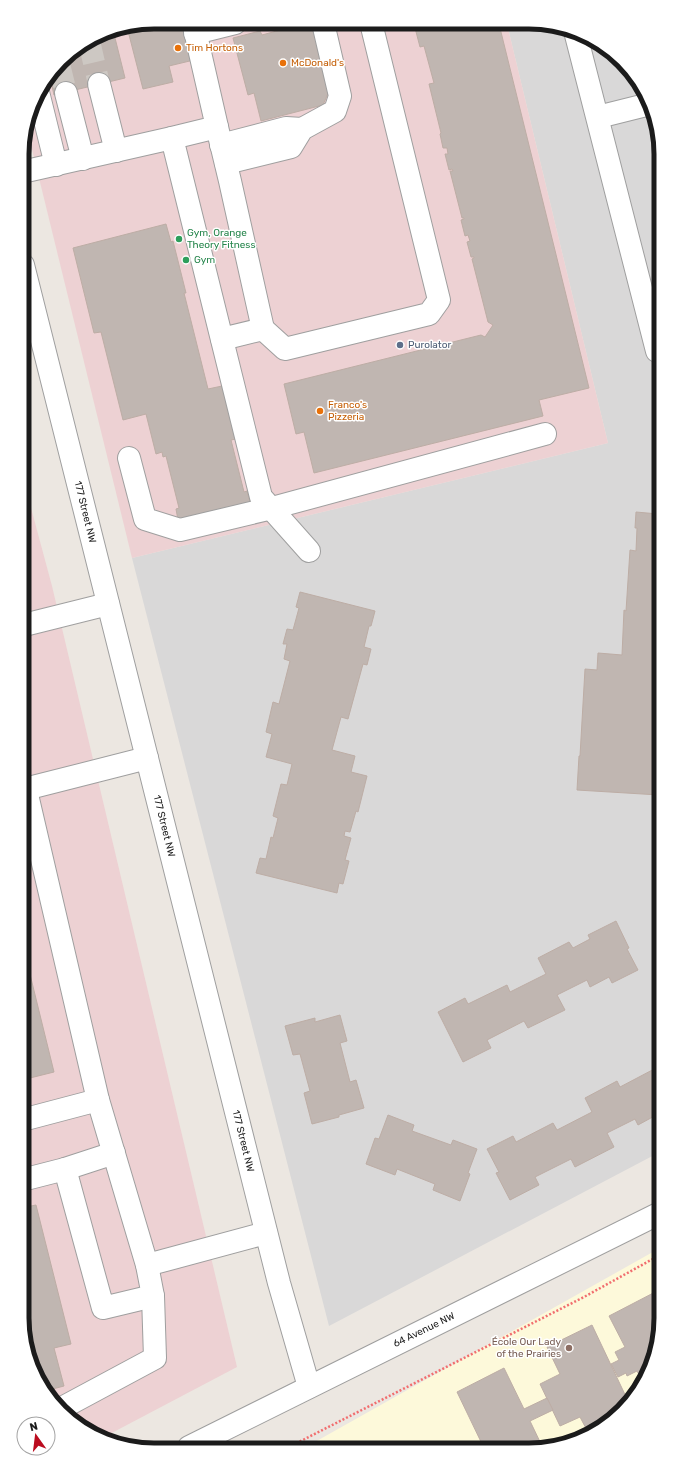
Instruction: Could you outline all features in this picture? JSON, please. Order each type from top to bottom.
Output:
[{"type":"street","points":[[194,29],[263,329],[285,349],[429,314],[439,300],[372,29]]},
{"type":"street","points":[[29,171],[116,152],[172,138],[221,145],[291,147],[302,129],[335,111],[340,96],[323,29]]},
{"type":"street","points":[[583,42],[598,117],[654,339]]},
{"type":"street","points":[[99,84],[116,152]]},
{"type":"street","points":[[66,92],[83,159]]},
{"type":"street","points":[[41,102],[56,165]]},
{"type":"street","points":[[598,117],[644,106]]},
{"type":"street","points":[[172,138],[261,496],[309,551]]},
{"type":"street","name":"177 Street NW","points":[[29,289],[266,1233],[309,1387]]},
{"type":"street","points":[[222,339],[263,329]]},
{"type":"street","points":[[129,458],[145,519],[180,530],[272,508],[545,434]]},
{"type":"street","points":[[29,624],[108,604]]},
{"type":"street","points":[[29,787],[147,758]]},
{"type":"street","points":[[29,805],[98,1100],[147,1266],[153,1296],[155,1358],[66,1406]]},
{"type":"street","points":[[29,1117],[98,1100]]},
{"type":"street","points":[[29,1178],[65,1169],[114,1153]]},
{"type":"street","points":[[65,1169],[103,1308],[153,1296]]},
{"type":"street","name":"64 Avenue NW","points":[[197,1443],[654,1216]]},
{"type":"street","points":[[147,1266],[266,1233]]},
{"type":"path","points":[[297,1443],[584,1296],[654,1258]]},
{"type":"shaded area","points":[[146,29],[508,29],[608,443],[132,558],[30,140],[33,122],[39,106],[46,91],[55,78],[72,60],[91,46],[130,31]]},
{"type":"shaded area","points":[[508,29],[537,29],[561,33],[592,46],[605,55],[628,78],[637,92],[650,122],[653,138],[654,1155],[329,1326],[132,558],[608,443]]},
{"type":"shaded area","points":[[619,69],[625,74],[621,75]]},
{"type":"shaded area","points":[[29,500],[52,586],[237,1367],[109,1434],[91,1426],[78,1417],[55,1394],[39,1366],[33,1350],[29,1318]]},
{"type":"shaded area","name":"École Our Lady of the Prairies","points":[[654,1251],[654,1326],[652,1342],[644,1366],[628,1394],[617,1406],[598,1422],[584,1430],[561,1439],[529,1443],[313,1443]]},
{"type":"building","points":[[146,29],[191,29],[198,59],[169,66],[173,82],[143,89],[128,32]]},
{"type":"building","name":"McDonald's","points":[[284,29],[315,29],[330,89],[323,105],[261,121],[254,93],[248,95],[233,38],[260,31],[262,35]]},
{"type":"building","points":[[415,29],[500,29],[589,388],[539,400],[543,416],[314,473],[304,432],[296,434],[284,384],[481,335],[485,337],[493,325],[488,322],[472,259],[474,257],[471,257],[467,242],[470,241],[468,235],[465,236],[461,220],[464,218],[462,218],[450,171],[453,171],[452,169],[449,170],[445,154],[448,154],[447,148],[443,148],[441,133],[429,84],[434,83],[424,46],[420,47]]},
{"type":"building","points":[[114,36],[125,78],[54,95],[51,83],[72,60],[91,46]]},
{"type":"building","points":[[166,224],[171,242],[173,241],[186,293],[184,293],[208,389],[222,386],[236,439],[231,440],[244,492],[247,491],[250,502],[178,520],[176,509],[179,508],[166,456],[163,457],[162,452],[156,454],[146,414],[123,420],[101,332],[94,333],[73,248]]},
{"type":"building","points":[[636,512],[654,514],[654,795],[577,790],[585,669],[597,670],[598,653],[622,655],[624,610],[626,611],[630,550],[636,551],[637,528],[635,528]]},
{"type":"building","points":[[300,592],[375,611],[371,626],[369,626],[364,647],[371,649],[367,665],[363,664],[348,719],[341,717],[332,750],[355,756],[351,772],[367,776],[358,812],[356,811],[350,832],[345,831],[344,836],[351,838],[345,860],[349,861],[343,884],[339,883],[337,893],[256,873],[260,858],[266,859],[271,837],[273,838],[278,818],[273,816],[281,784],[287,785],[292,764],[266,757],[272,734],[266,732],[273,702],[279,704],[290,661],[284,659],[287,644],[283,644],[287,629],[293,630],[299,608],[296,607]]},
{"type":"building","points":[[616,921],[629,948],[627,949],[638,970],[612,983],[609,977],[590,987],[587,980],[557,995],[565,1010],[528,1028],[524,1021],[487,1040],[491,1048],[463,1062],[438,1012],[465,998],[468,1004],[507,985],[510,992],[546,974],[538,958],[569,942],[573,948],[590,939],[588,935]]},
{"type":"building","points":[[29,970],[54,1072],[29,1078]]},
{"type":"building","points":[[340,1015],[347,1041],[340,1043],[350,1082],[356,1080],[364,1108],[339,1115],[339,1117],[312,1124],[304,1093],[310,1091],[300,1054],[293,1055],[285,1026],[315,1018],[315,1022]]},
{"type":"building","points":[[654,1069],[654,1116],[638,1125],[635,1119],[607,1133],[614,1147],[575,1167],[571,1159],[535,1177],[539,1185],[510,1200],[496,1173],[499,1172],[487,1149],[513,1136],[516,1142],[553,1123],[557,1130],[592,1112],[585,1098],[617,1081],[620,1087]]},
{"type":"building","points":[[388,1115],[414,1125],[412,1131],[451,1145],[453,1140],[477,1149],[460,1201],[433,1190],[435,1184],[397,1169],[395,1175],[366,1164],[375,1138],[379,1139]]},
{"type":"building","points":[[36,1205],[71,1344],[54,1348],[64,1386],[52,1389],[39,1366],[33,1350],[30,1334],[29,1206]]},
{"type":"building","points":[[654,1293],[654,1326],[652,1342],[639,1375],[637,1371],[627,1376],[626,1373],[618,1377],[611,1364],[619,1360],[615,1352],[625,1347],[609,1316]]},
{"type":"building","points":[[592,1325],[626,1396],[611,1412],[586,1429],[580,1417],[560,1426],[540,1384],[560,1374],[547,1347]]},
{"type":"building","points":[[504,1368],[524,1409],[547,1398],[553,1410],[530,1421],[540,1442],[482,1443],[457,1392]]},
{"type":"tunnel","points":[[90,46],[99,84]]},
{"type":"tunnel","points":[[61,71],[66,93]]},
{"type":"place","name":"Tim Hortons","points":[[178,48]]},
{"type":"place","name":"McDonald's","points":[[283,63]]},
{"type":"place","name":"Gym, Orange Theory Fitness","points":[[179,239]]},
{"type":"place","name":"Gym","points":[[186,260]]},
{"type":"place","name":"Purolator","points":[[400,345]]},
{"type":"place","name":"Franco's Pizzeria","points":[[320,411]]},
{"type":"place","name":"École Our Lady of the Prairies","points":[[569,1348]]}]
